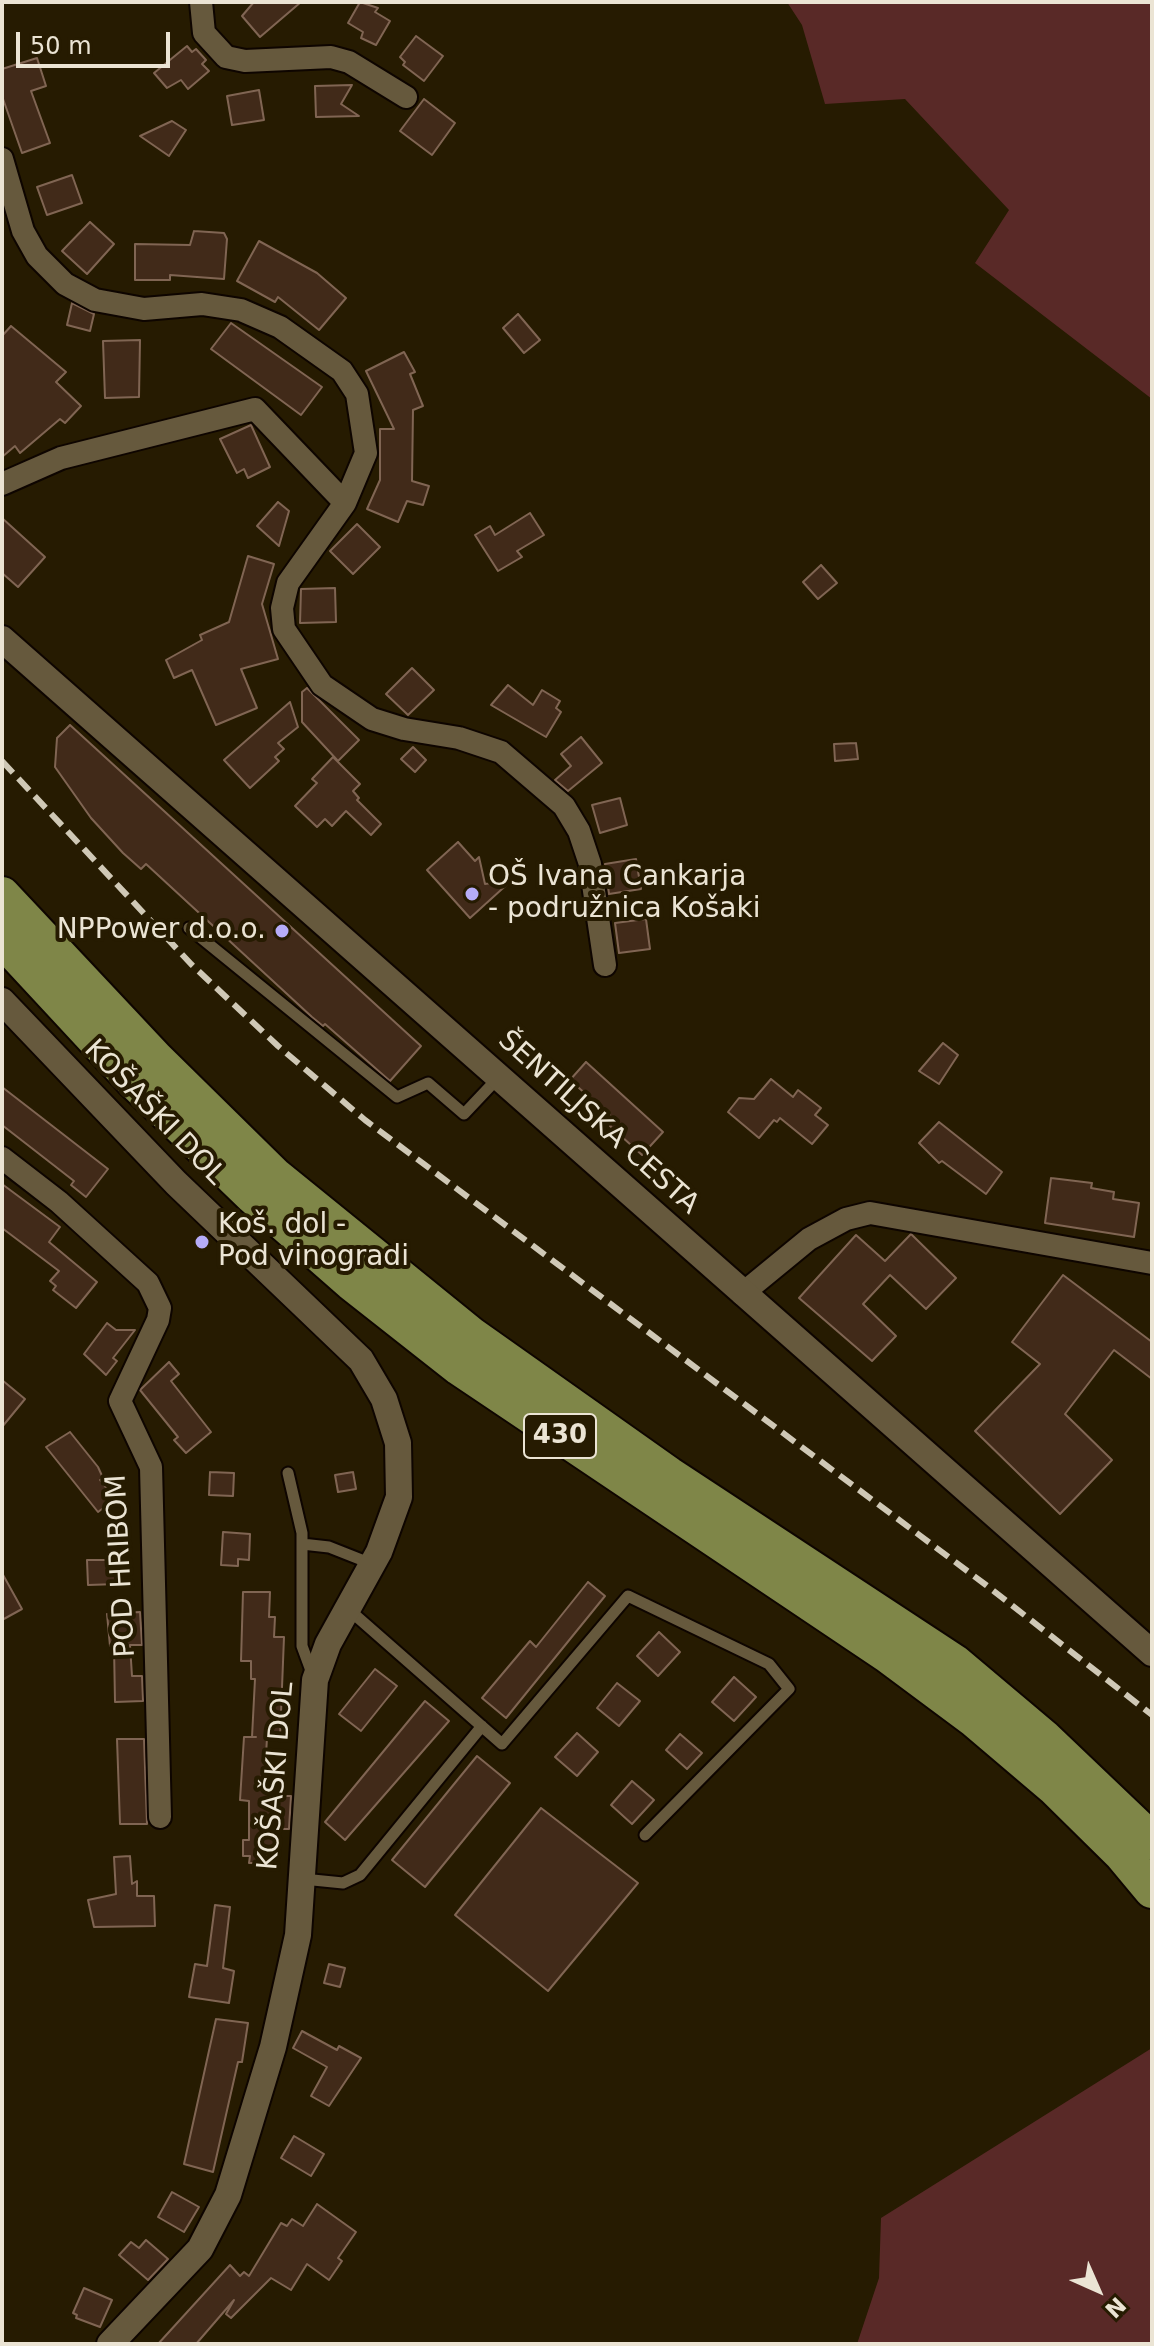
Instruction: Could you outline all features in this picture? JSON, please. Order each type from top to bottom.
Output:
[{"type":"highway","name":"430","points":[[2,895],[155,1058],[275,1176],[471,1335],[669,1475],[955,1663],[1044,1738],[1152,1841]]},
{"type":"highway","name":"430","points":[[2,939],[143,1089],[253,1196],[351,1282],[459,1367],[888,1655],[974,1719],[1054,1787],[1122,1854],[1152,1890]]},
{"type":"street","points":[[201,2],[204,33],[226,57],[245,61],[331,57],[349,62],[406,97]]},
{"type":"street","points":[[2,159],[23,231],[37,256],[65,284],[95,300],[144,309],[202,304],[241,310],[280,327],[342,371],[357,394],[366,453],[345,503],[288,583],[282,608],[284,629],[322,685],[372,719],[404,729],[459,738],[501,752],[564,806],[579,831],[590,864],[605,965]]},
{"type":"street","points":[[2,484],[61,458],[255,409],[345,503]]},
{"type":"street","name":"ŠENTILJSKA CESTA","points":[[2,639],[1152,1653]]},
{"type":"street","name":"KOŠAŠKI DOL","points":[[2,1001],[176,1183],[361,1360],[384,1399],[398,1443],[399,1497],[373,1564],[347,1608],[315,1680],[298,1935],[273,2047],[228,2195],[200,2249],[110,2344]]},
{"type":"street","name":"POD HRIBOM","points":[[2,1158],[59,1202],[148,1283],[160,1308],[158,1320],[120,1401],[151,1467],[160,1817]]},
{"type":"street","points":[[742,1294],[809,1239],[846,1219],[870,1213],[1152,1263]]},
{"type":"lane","points":[[189,928],[397,1097],[428,1083],[464,1114],[498,1077]]},
{"type":"lane","points":[[288,1473],[302,1544],[302,1646],[315,1680]]},
{"type":"lane","points":[[302,1544],[329,1547],[373,1564]]},
{"type":"lane","points":[[347,1608],[502,1744],[628,1596],[769,1664],[789,1689],[645,1835]]},
{"type":"lane","points":[[300,1878],[343,1883],[360,1875],[482,1726]]},
{"type":"shaded area","points":[[787,2],[1152,2],[1152,399],[975,263],[1009,210],[905,99],[825,104],[802,25]]},
{"type":"shaded area","points":[[1152,2048],[1152,2344],[857,2344],[879,2278],[881,2218]]},
{"type":"building","points":[[254,2],[301,2],[260,37],[242,16]]},
{"type":"building","points":[[360,2],[378,8],[375,12],[390,21],[376,45],[361,38],[363,32],[348,23]]},
{"type":"building","points":[[416,36],[443,56],[424,81],[403,65],[405,62],[400,57]]},
{"type":"building","points":[[187,46],[192,52],[196,49],[206,60],[202,64],[209,71],[188,89],[181,80],[167,88],[154,73]]},
{"type":"building","points":[[37,58],[46,86],[31,91],[50,143],[22,153],[2,96],[2,69]]},
{"type":"building","points":[[352,85],[341,104],[359,116],[316,117],[315,86]]},
{"type":"building","points":[[259,90],[264,120],[232,125],[227,96]]},
{"type":"building","points":[[424,99],[455,123],[432,155],[400,131]]},
{"type":"building","points":[[172,121],[186,130],[169,156],[140,136]]},
{"type":"building","points":[[72,175],[82,203],[47,215],[37,187]]},
{"type":"building","points":[[90,222],[114,244],[87,274],[62,251]]},
{"type":"building","points":[[194,231],[224,233],[227,239],[224,279],[170,275],[170,280],[135,280],[135,244],[190,245]]},
{"type":"building","points":[[259,241],[317,273],[346,298],[319,330],[278,297],[275,302],[237,281]]},
{"type":"building","points":[[72,303],[94,314],[90,331],[67,325]]},
{"type":"building","points":[[518,314],[540,340],[524,353],[503,328]]},
{"type":"building","points":[[231,323],[322,387],[301,415],[211,349]]},
{"type":"building","points":[[11,326],[66,372],[56,382],[81,406],[65,423],[60,419],[20,453],[15,446],[2,457],[2,336]]},
{"type":"building","points":[[140,340],[139,397],[105,398],[103,341]]},
{"type":"building","points":[[404,352],[415,372],[410,374],[423,406],[413,410],[412,481],[429,486],[423,505],[407,501],[398,522],[367,509],[380,480],[380,429],[394,429],[366,371]]},
{"type":"building","points":[[251,425],[270,467],[248,478],[244,469],[237,473],[220,439]]},
{"type":"building","points":[[278,502],[289,511],[279,546],[257,526]]},
{"type":"building","points":[[530,513],[544,535],[517,551],[522,557],[498,571],[475,535],[490,526],[495,535]]},
{"type":"building","points":[[2,518],[45,557],[18,587],[2,573]]},
{"type":"building","points":[[357,524],[380,547],[353,574],[330,551]]},
{"type":"building","points":[[248,556],[274,564],[262,604],[278,659],[241,669],[257,708],[216,725],[192,670],[174,678],[166,660],[202,640],[200,635],[229,622]]},
{"type":"building","points":[[821,565],[837,583],[818,599],[803,582]]},
{"type":"building","points":[[335,588],[336,622],[300,623],[301,589]]},
{"type":"building","points":[[412,668],[434,690],[408,715],[386,694]]},
{"type":"building","points":[[508,685],[533,705],[542,690],[560,701],[556,708],[561,712],[546,737],[491,705]]},
{"type":"building","points":[[307,688],[359,740],[338,761],[302,722],[302,692]]},
{"type":"building","points":[[290,702],[298,727],[278,743],[284,749],[275,757],[279,761],[250,788],[224,760]]},
{"type":"building","points":[[70,725],[421,1046],[390,1081],[325,1024],[323,1026],[312,1017],[146,864],[141,869],[91,818],[55,767],[57,738]]},
{"type":"building","points":[[581,737],[602,763],[568,791],[555,780],[571,766],[561,754]]},
{"type":"building","points":[[856,743],[858,759],[835,761],[834,744]]},
{"type":"building","points":[[413,747],[426,760],[415,772],[401,759]]},
{"type":"building","points":[[333,757],[360,784],[353,791],[359,798],[357,800],[381,824],[371,835],[346,811],[332,826],[325,819],[317,827],[295,806],[317,783],[312,779]]},
{"type":"building","points":[[620,798],[627,825],[600,833],[592,805]]},
{"type":"building","name":"OŠ Ivana Cankarja - podružnica Košaki","points":[[458,842],[475,861],[479,857],[485,884],[512,880],[470,918],[427,870]]},
{"type":"building","points":[[636,859],[641,889],[609,894],[605,864]]},
{"type":"building","points":[[646,919],[650,949],[619,953],[615,923]]},
{"type":"building","points":[[943,1043],[958,1055],[939,1084],[919,1071]]},
{"type":"building","points":[[586,1062],[663,1132],[642,1155],[610,1126],[615,1120],[570,1080]]},
{"type":"building","points":[[771,1079],[793,1097],[798,1090],[821,1108],[815,1115],[828,1125],[812,1144],[780,1118],[777,1122],[774,1120],[759,1138],[728,1112],[739,1098],[754,1099]]},
{"type":"building","points":[[2,1087],[108,1169],[86,1197],[71,1185],[74,1181],[2,1125]]},
{"type":"building","points":[[939,1122],[1002,1172],[986,1194],[942,1161],[939,1163],[919,1143]]},
{"type":"building","points":[[1051,1178],[1092,1183],[1091,1188],[1114,1192],[1113,1199],[1139,1203],[1134,1237],[1045,1223]]},
{"type":"building","points":[[2,1184],[60,1227],[49,1242],[97,1282],[76,1308],[53,1290],[56,1286],[50,1281],[59,1271],[2,1228]]},
{"type":"building","points":[[911,1234],[956,1278],[926,1309],[890,1275],[863,1304],[896,1336],[872,1361],[799,1298],[856,1235],[885,1261]]},
{"type":"building","points":[[1063,1275],[1152,1342],[1152,1379],[1114,1350],[1065,1414],[1112,1460],[1060,1514],[975,1431],[1040,1364],[1012,1342]]},
{"type":"building","points":[[107,1323],[116,1330],[135,1330],[113,1358],[117,1361],[106,1375],[84,1354]]},
{"type":"building","points":[[169,1362],[179,1374],[171,1381],[211,1432],[186,1453],[174,1440],[178,1437],[140,1390]]},
{"type":"building","points":[[2,1380],[25,1399],[2,1427]]},
{"type":"building","points":[[70,1432],[98,1467],[103,1478],[100,1480],[115,1499],[98,1512],[46,1447]]},
{"type":"building","points":[[210,1472],[234,1473],[233,1496],[209,1495]]},
{"type":"building","points":[[353,1472],[356,1489],[338,1492],[335,1475]]},
{"type":"building","points":[[223,1532],[250,1534],[249,1560],[238,1559],[238,1566],[221,1565]]},
{"type":"building","points":[[87,1560],[118,1560],[118,1584],[88,1585]]},
{"type":"building","points":[[2,1573],[22,1609],[2,1620]]},
{"type":"building","points":[[588,1582],[605,1596],[506,1718],[482,1698],[530,1641],[536,1647]]},
{"type":"building","points":[[243,1592],[270,1592],[269,1617],[275,1617],[274,1637],[284,1637],[280,1738],[267,1738],[265,1772],[278,1772],[277,1796],[291,1796],[289,1829],[274,1829],[274,1863],[249,1863],[250,1856],[243,1856],[243,1840],[249,1840],[249,1801],[240,1800],[244,1737],[252,1737],[255,1679],[251,1679],[251,1661],[241,1661]]},
{"type":"building","points":[[140,1612],[142,1645],[130,1645],[132,1676],[142,1676],[143,1701],[115,1702],[114,1646],[110,1646],[107,1614]]},
{"type":"building","points":[[659,1632],[680,1652],[658,1676],[637,1656]]},
{"type":"building","points":[[375,1669],[397,1686],[361,1731],[339,1714]]},
{"type":"building","points":[[734,1677],[756,1697],[734,1721],[712,1702]]},
{"type":"building","points":[[617,1683],[640,1701],[619,1726],[597,1708]]},
{"type":"building","points":[[425,1701],[449,1721],[345,1840],[325,1822]]},
{"type":"building","points":[[577,1733],[598,1752],[577,1776],[555,1757]]},
{"type":"building","points":[[680,1734],[702,1753],[687,1769],[666,1750]]},
{"type":"building","points":[[117,1739],[144,1739],[147,1824],[120,1824]]},
{"type":"building","points":[[477,1756],[510,1783],[425,1887],[392,1860]]},
{"type":"building","points":[[632,1781],[654,1800],[632,1824],[611,1805]]},
{"type":"building","points":[[541,1808],[638,1883],[548,1991],[455,1915]]},
{"type":"building","points":[[130,1856],[132,1884],[137,1881],[137,1896],[154,1896],[155,1926],[94,1927],[88,1900],[116,1894],[114,1857]]},
{"type":"building","points":[[215,1905],[230,1907],[223,1968],[234,1971],[229,2003],[189,1997],[195,1964],[207,1966]]},
{"type":"building","points":[[329,1964],[345,1968],[340,1987],[324,1983]]},
{"type":"building","points":[[216,2019],[248,2023],[242,2062],[238,2062],[213,2172],[184,2164]]},
{"type":"building","points":[[302,2031],[337,2050],[339,2046],[361,2058],[329,2106],[311,2096],[327,2067],[293,2048]]},
{"type":"building","points":[[294,2136],[324,2154],[311,2176],[281,2158]]},
{"type":"building","points":[[172,2192],[199,2207],[184,2232],[158,2217]]},
{"type":"building","points":[[317,2204],[356,2232],[338,2258],[342,2261],[329,2280],[307,2264],[291,2290],[271,2278],[231,2318],[226,2314],[234,2300],[196,2344],[158,2344],[230,2265],[240,2276],[244,2272],[249,2276],[281,2223],[287,2226],[292,2219],[303,2226]]},
{"type":"building","points":[[146,2240],[168,2259],[148,2280],[119,2255],[131,2242],[139,2248]]},
{"type":"building","points":[[84,2288],[112,2300],[100,2327],[76,2318],[77,2315],[73,2313]]},
{"type":"railway","points":[[2,761],[191,964],[278,1046],[365,1120],[986,1585],[1152,1715]]},
{"type":"place","name":"OŠ Ivana Cankarja - podružnica Košaki","points":[[472,894]]},
{"type":"place","name":"NPPower d.o.o.","points":[[282,931]]},
{"type":"place","name":"Koš. dol - Pod vinogradi","points":[[202,1242]]}]
